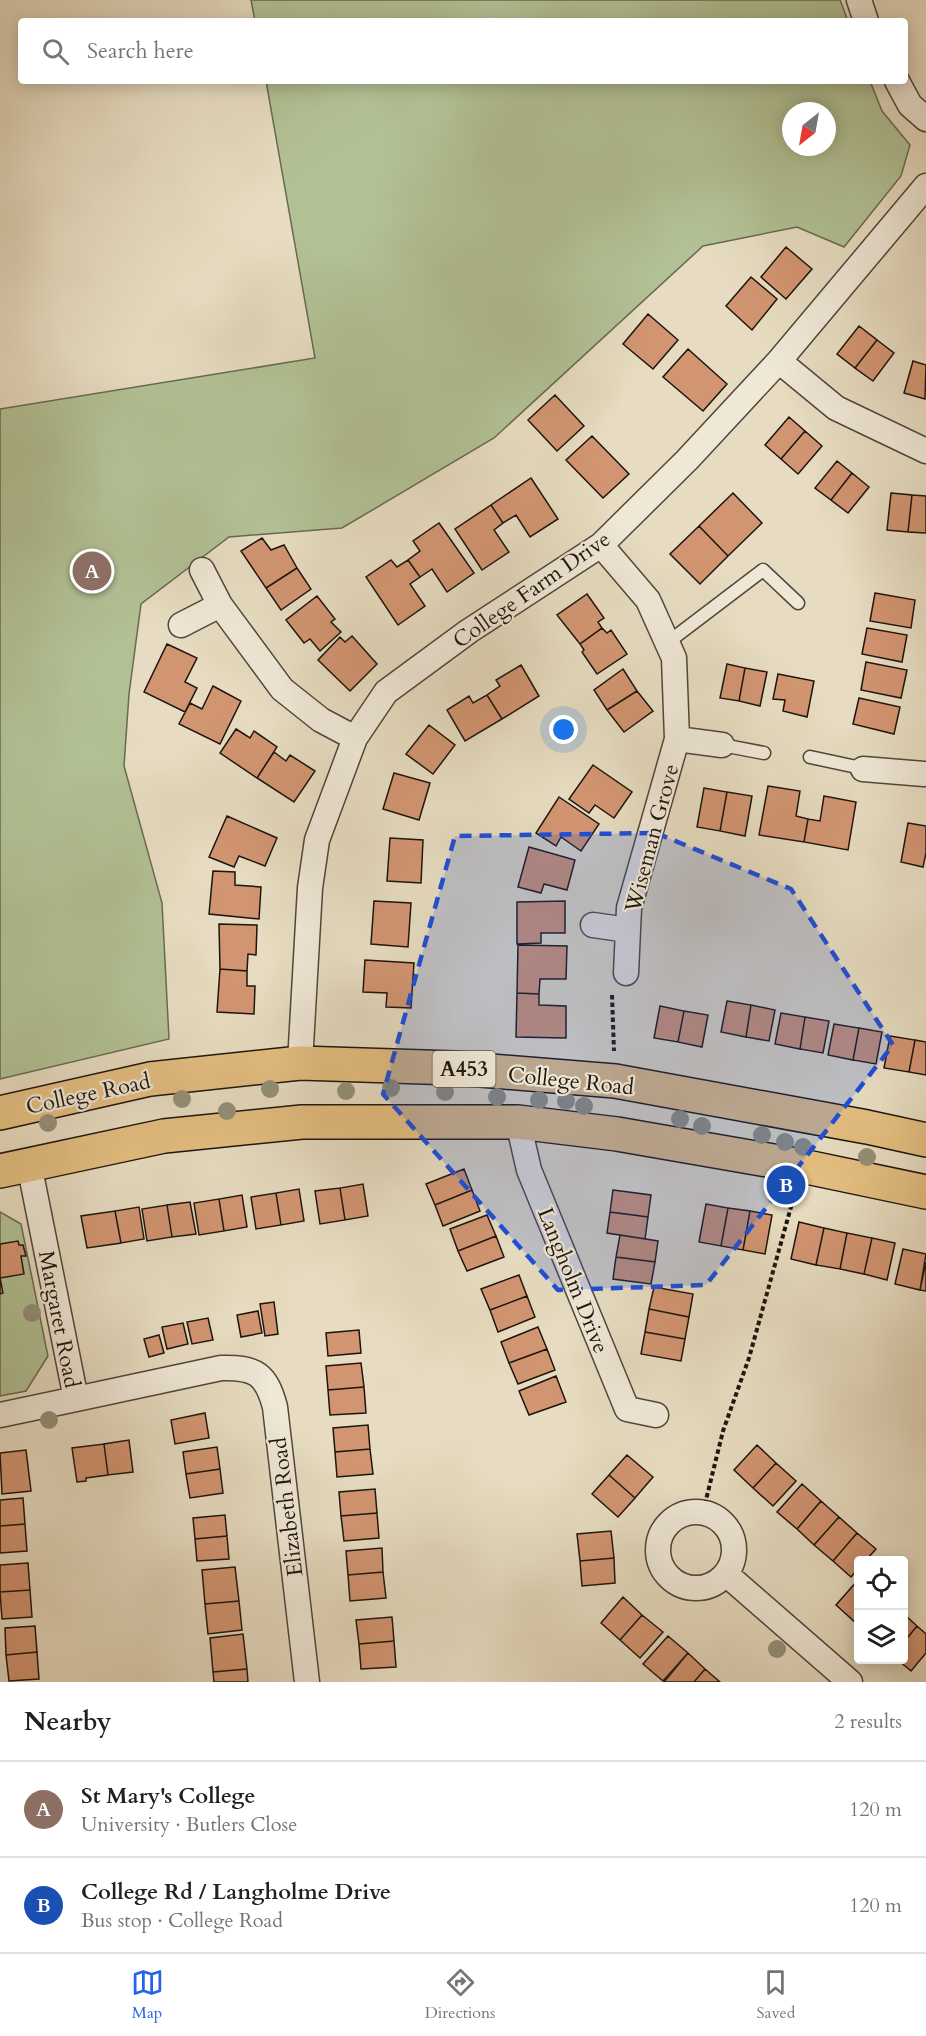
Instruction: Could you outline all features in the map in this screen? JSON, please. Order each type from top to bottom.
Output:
[{"type":"main road","name":"College Road","points":[[0,1113],[150,1079],[300,1063],[455,1068],[615,1081],[926,1140]]},
{"type":"main road","points":[[615,1081],[617,1134]]},
{"type":"main road","name":"College Road","points":[[14,1167],[164,1136],[302,1122],[518,1122],[617,1134],[802,1166],[926,1192]]},
{"type":"street","points":[[859,0],[865,18]]},
{"type":"street","points":[[899,84],[910,105],[926,119]]},
{"type":"street","name":"College Farm Drive","points":[[300,1063],[310,888],[317,840],[355,738],[386,692],[469,631],[601,545],[687,460],[779,361],[926,186]]},
{"type":"street","points":[[779,361],[836,408],[926,451]]},
{"type":"street","name":"Wiseman Grove","points":[[601,545],[648,600],[674,658],[677,739],[629,908],[626,973]]},
{"type":"street","points":[[202,570],[220,605],[282,689],[321,720],[355,738]]},
{"type":"street","points":[[182,625],[220,605]]},
{"type":"street","name":"Wiseman Grove","points":[[677,739],[722,745]]},
{"type":"street","points":[[865,769],[925,771]]},
{"type":"street","points":[[593,925],[628,930]]},
{"type":"street","name":"Langholm Drive","points":[[518,1122],[529,1170],[627,1409],[656,1415]]},
{"type":"street","name":"Margaret Road","points":[[14,1167],[76,1399],[221,1368]]},
{"type":"street","name":"Elizabeth Road","points":[[221,1368],[252,1371],[262,1377],[270,1390],[275,1407],[307,1682]]},
{"type":"street","points":[[0,1415],[76,1399]]},
{"type":"street","points":[[689,1512],[703,1512],[723,1522],[733,1542],[734,1553],[726,1574],[716,1582],[703,1588],[689,1588],[676,1583],[666,1575],[659,1563],[657,1550],[659,1536],[666,1524],[677,1516],[689,1512]]},
{"type":"street","points":[[726,1574],[850,1682]]},
{"type":"lane","points":[[667,643],[763,570],[798,603]]},
{"type":"lane","points":[[722,745],[764,753]]},
{"type":"lane","points":[[810,757],[865,769]]},
{"type":"path","points":[[615,1081],[611,978],[626,973]]},
{"type":"path","points":[[703,1512],[723,1431],[749,1358],[802,1166]]},
{"type":"highlighted area","points":[[656,833],[791,889],[893,1045],[706,1285],[558,1290],[383,1094],[455,836]]},
{"type":"green space","points":[[251,0],[840,0],[847,18],[254,18]]},
{"type":"green space","points":[[267,84],[871,84],[882,111],[910,145],[901,176],[844,247],[797,227],[703,246],[494,438],[342,528],[229,537],[141,604],[129,694],[124,766],[162,903],[169,1039],[0,1079],[0,409],[315,358]]},
{"type":"green space","points":[[0,1212],[21,1224],[48,1356],[26,1391],[0,1396]]},
{"type":"building","points":[[786,247],[812,269],[786,299],[761,277]]},
{"type":"building","points":[[751,277],[777,299],[752,330],[726,306]]},
{"type":"building","points":[[648,314],[678,340],[653,369],[623,344]]},
{"type":"building","points":[[859,326],[877,340],[855,368],[837,354]]},
{"type":"building","points":[[877,340],[894,353],[873,381],[855,368]]},
{"type":"building","points":[[688,349],[727,384],[703,411],[663,377]]},
{"type":"building","points":[[913,361],[926,365],[925,399],[904,393]]},
{"type":"building","points":[[555,395],[584,426],[557,451],[528,420]]},
{"type":"building","points":[[789,417],[805,431],[781,459],[765,445]]},
{"type":"building","points":[[805,431],[822,446],[798,474],[781,459]]},
{"type":"building","points":[[592,436],[629,474],[603,498],[566,460]]},
{"type":"building","points":[[837,461],[852,473],[831,500],[815,488]]},
{"type":"building","points":[[852,473],[869,487],[848,513],[831,500]]},
{"type":"building","points":[[531,478],[558,519],[530,537],[516,515],[503,523],[491,505]]},
{"type":"building","points":[[733,493],[762,523],[728,556],[699,526]]},
{"type":"building","points":[[891,493],[912,495],[908,532],[887,530]]},
{"type":"building","points":[[912,495],[926,496],[926,533],[908,532]]},
{"type":"building","points":[[491,505],[503,523],[494,530],[509,552],[482,570],[455,529]]},
{"type":"building","points":[[439,523],[474,573],[447,592],[432,569],[420,577],[408,560],[420,551],[413,541]]},
{"type":"building","points":[[699,526],[728,556],[700,584],[670,554]]},
{"type":"building","points":[[262,538],[271,550],[284,545],[297,568],[266,588],[241,551]]},
{"type":"building","points":[[391,560],[397,567],[408,560],[420,577],[410,584],[425,606],[398,625],[366,577]]},
{"type":"building","points":[[297,568],[311,589],[281,610],[266,588]]},
{"type":"building","points":[[875,593],[915,600],[911,628],[870,621]]},
{"type":"building","points":[[587,594],[604,618],[598,622],[602,628],[580,644],[557,615]]},
{"type":"building","points":[[317,596],[335,619],[331,622],[341,632],[320,651],[310,639],[304,643],[286,620]]},
{"type":"building","points":[[602,628],[607,633],[611,630],[627,654],[597,674],[582,652],[584,650],[580,644]]},
{"type":"building","points":[[867,628],[907,635],[902,662],[862,654]]},
{"type":"building","points":[[352,636],[377,664],[350,691],[318,660],[340,637],[345,642]]},
{"type":"building","points":[[167,644],[197,658],[185,682],[197,688],[185,712],[144,692]]},
{"type":"building","points":[[866,662],[907,670],[901,698],[861,690]]},
{"type":"building","points":[[727,664],[745,668],[739,701],[720,698]]},
{"type":"building","points":[[521,665],[539,696],[502,719],[487,695],[500,686],[496,680]]},
{"type":"building","points":[[745,668],[767,672],[760,706],[739,701]]},
{"type":"building","points":[[623,669],[637,691],[607,710],[594,690]]},
{"type":"building","points":[[778,674],[814,681],[807,717],[783,711],[785,700],[773,699]]},
{"type":"building","points":[[213,686],[241,701],[220,744],[179,724],[190,703],[202,709]]},
{"type":"building","points":[[637,691],[653,711],[624,732],[607,710]]},
{"type":"building","points":[[487,695],[502,719],[465,741],[447,710],[469,696],[473,703]]},
{"type":"building","points":[[859,698],[900,707],[894,734],[853,724]]},
{"type":"building","points":[[429,725],[455,745],[433,774],[406,754]]},
{"type":"building","points":[[236,729],[250,738],[254,731],[277,747],[257,778],[220,753]]},
{"type":"building","points":[[274,752],[286,761],[290,755],[315,771],[294,802],[257,778]]},
{"type":"building","points":[[593,765],[632,792],[614,818],[595,805],[589,813],[569,799]]},
{"type":"building","points":[[394,773],[430,783],[419,820],[383,809]]},
{"type":"building","points":[[768,786],[800,791],[796,816],[808,819],[804,842],[759,835]]},
{"type":"building","points":[[704,788],[727,792],[720,831],[697,827]]},
{"type":"building","points":[[727,792],[752,796],[745,836],[720,831]]},
{"type":"building","points":[[824,796],[856,802],[848,850],[804,842],[808,819],[820,821]]},
{"type":"building","points":[[559,797],[599,824],[581,851],[561,837],[556,846],[536,833]]},
{"type":"building","points":[[227,816],[277,838],[265,866],[239,856],[234,867],[209,857]]},
{"type":"building","points":[[908,823],[926,826],[926,853],[923,867],[901,862]]},
{"type":"building","points":[[390,838],[423,840],[421,883],[387,881]]},
{"type":"building","points":[[529,847],[575,860],[567,890],[544,884],[541,893],[518,887]]},
{"type":"building","points":[[213,871],[235,872],[235,885],[261,887],[259,919],[209,914]]},
{"type":"building","points":[[374,901],[411,903],[408,947],[371,944]]},
{"type":"building","points":[[565,901],[565,933],[541,933],[541,943],[517,944],[517,902]]},
{"type":"building","points":[[219,924],[257,925],[256,955],[248,954],[247,971],[220,969]]},
{"type":"building","points":[[518,945],[567,946],[566,979],[540,979],[539,994],[517,993]]},
{"type":"building","points":[[365,960],[414,963],[411,1008],[386,1007],[387,993],[363,992]]},
{"type":"building","points":[[220,969],[247,971],[247,986],[255,986],[254,1014],[217,1012]]},
{"type":"building","points":[[517,993],[539,994],[539,1005],[566,1006],[566,1038],[516,1037]]},
{"type":"building","points":[[727,1001],[751,1005],[746,1037],[721,1032]]},
{"type":"building","points":[[751,1005],[775,1010],[769,1041],[746,1037]]},
{"type":"building","points":[[660,1006],[684,1011],[678,1042],[654,1038]]},
{"type":"building","points":[[684,1011],[708,1015],[702,1047],[678,1042]]},
{"type":"building","points":[[781,1013],[805,1017],[800,1049],[775,1044]]},
{"type":"building","points":[[805,1017],[829,1021],[823,1053],[800,1049]]},
{"type":"building","points":[[834,1024],[859,1028],[853,1060],[828,1055]]},
{"type":"building","points":[[859,1028],[882,1032],[876,1064],[853,1060]]},
{"type":"building","points":[[890,1036],[915,1040],[909,1072],[884,1068]]},
{"type":"building","points":[[915,1040],[926,1042],[926,1075],[909,1072]]},
{"type":"building","points":[[464,1169],[472,1190],[435,1205],[426,1184]]},
{"type":"building","points":[[363,1184],[368,1216],[345,1220],[340,1188]]},
{"type":"building","points":[[340,1188],[345,1220],[320,1224],[315,1191]]},
{"type":"building","points":[[299,1189],[304,1221],[281,1225],[276,1193]]},
{"type":"building","points":[[472,1190],[480,1211],[443,1226],[435,1205]]},
{"type":"building","points":[[613,1190],[651,1195],[648,1217],[610,1212]]},
{"type":"building","points":[[276,1193],[281,1225],[256,1229],[251,1197]]},
{"type":"building","points":[[242,1195],[247,1227],[224,1231],[219,1199]]},
{"type":"building","points":[[219,1199],[224,1231],[199,1235],[194,1203]]},
{"type":"building","points":[[190,1202],[196,1234],[172,1237],[167,1205]]},
{"type":"building","points":[[706,1204],[728,1208],[721,1246],[699,1242]]},
{"type":"building","points":[[167,1205],[172,1237],[147,1241],[142,1209]]},
{"type":"building","points":[[139,1207],[144,1239],[121,1243],[115,1211]]},
{"type":"building","points":[[728,1208],[750,1211],[743,1250],[721,1246]]},
{"type":"building","points":[[115,1211],[121,1243],[87,1248],[81,1216]]},
{"type":"building","points":[[750,1211],[772,1215],[765,1254],[743,1250]]},
{"type":"building","points":[[610,1212],[648,1217],[645,1239],[607,1233]]},
{"type":"building","points":[[487,1215],[496,1236],[458,1251],[450,1229]]},
{"type":"building","points":[[799,1222],[824,1228],[816,1265],[791,1259]]},
{"type":"building","points":[[824,1228],[847,1233],[840,1269],[816,1265]]},
{"type":"building","points":[[847,1233],[872,1238],[864,1274],[840,1269]]},
{"type":"building","points":[[620,1235],[658,1241],[655,1262],[616,1257]]},
{"type":"building","points":[[496,1236],[504,1257],[467,1271],[458,1251]]},
{"type":"building","points":[[872,1238],[895,1243],[887,1280],[864,1274]]},
{"type":"building","points":[[18,1241],[19,1245],[23,1245],[26,1256],[21,1256],[24,1274],[0,1278],[0,1244]]},
{"type":"building","points":[[903,1249],[926,1254],[920,1290],[895,1284]]},
{"type":"building","points":[[616,1257],[655,1262],[651,1284],[613,1279]]},
{"type":"building","points":[[926,1262],[926,1291],[920,1290]]},
{"type":"building","points":[[519,1275],[527,1296],[490,1310],[481,1289]]},
{"type":"building","points":[[0,1278],[3,1293],[0,1294]]},
{"type":"building","points":[[654,1287],[693,1294],[689,1317],[649,1309]]},
{"type":"building","points":[[527,1296],[535,1317],[498,1332],[490,1310]]},
{"type":"building","points":[[274,1302],[278,1334],[265,1336],[260,1304]]},
{"type":"building","points":[[649,1309],[689,1317],[685,1339],[645,1332]]},
{"type":"building","points":[[258,1311],[262,1333],[241,1337],[237,1315]]},
{"type":"building","points":[[208,1318],[213,1340],[192,1344],[187,1322]]},
{"type":"building","points":[[183,1323],[188,1344],[167,1349],[162,1327]]},
{"type":"building","points":[[538,1327],[547,1349],[509,1363],[501,1342]]},
{"type":"building","points":[[359,1330],[361,1353],[328,1356],[326,1333]]},
{"type":"building","points":[[645,1332],[685,1339],[681,1361],[641,1354]]},
{"type":"building","points":[[159,1335],[164,1353],[149,1357],[144,1339]]},
{"type":"building","points":[[547,1349],[555,1370],[518,1384],[509,1363]]},
{"type":"building","points":[[361,1363],[364,1387],[328,1390],[326,1366]]},
{"type":"building","points":[[556,1376],[566,1402],[529,1415],[519,1391]]},
{"type":"building","points":[[364,1387],[366,1413],[330,1415],[328,1390]]},
{"type":"building","points":[[205,1413],[209,1438],[175,1444],[171,1420]]},
{"type":"building","points":[[368,1425],[370,1449],[335,1452],[333,1428]]},
{"type":"building","points":[[129,1440],[133,1472],[108,1475],[104,1444]]},
{"type":"building","points":[[104,1444],[108,1475],[86,1478],[86,1481],[77,1482],[72,1448]]},
{"type":"building","points":[[757,1445],[776,1463],[753,1488],[734,1470]]},
{"type":"building","points":[[217,1447],[220,1469],[186,1474],[183,1452]]},
{"type":"building","points":[[370,1449],[373,1474],[337,1477],[335,1452]]},
{"type":"building","points":[[26,1450],[31,1491],[2,1494],[0,1453]]},
{"type":"building","points":[[627,1455],[653,1477],[635,1498],[609,1475]]},
{"type":"building","points":[[776,1463],[796,1481],[773,1506],[753,1488]]},
{"type":"building","points":[[220,1469],[223,1493],[190,1498],[186,1474]]},
{"type":"building","points":[[609,1475],[635,1498],[618,1517],[592,1494]]},
{"type":"building","points":[[802,1484],[821,1501],[797,1529],[777,1512]]},
{"type":"building","points":[[375,1489],[377,1513],[341,1516],[339,1492]]},
{"type":"building","points":[[23,1498],[25,1524],[0,1526],[0,1500]]},
{"type":"building","points":[[821,1501],[839,1517],[814,1545],[797,1529]]},
{"type":"building","points":[[377,1513],[379,1538],[344,1541],[341,1516]]},
{"type":"building","points":[[225,1515],[227,1536],[195,1539],[193,1518]]},
{"type":"building","points":[[839,1517],[857,1533],[833,1561],[814,1545]]},
{"type":"building","points":[[25,1524],[27,1551],[0,1553],[0,1526]]},
{"type":"building","points":[[611,1531],[614,1558],[580,1561],[577,1534]]},
{"type":"building","points":[[857,1533],[876,1549],[870,1556],[854,1556],[854,1574],[851,1577],[833,1561]]},
{"type":"building","points":[[227,1536],[229,1559],[197,1561],[195,1539]]},
{"type":"building","points":[[382,1548],[383,1572],[348,1575],[346,1551]]},
{"type":"building","points":[[614,1558],[615,1583],[582,1586],[580,1561]]},
{"type":"building","points":[[28,1563],[30,1590],[0,1592],[0,1565]]},
{"type":"building","points":[[235,1567],[239,1601],[205,1604],[202,1570]]},
{"type":"building","points":[[383,1572],[386,1598],[350,1601],[348,1575]]},
{"type":"building","points":[[854,1585],[854,1621],[836,1605]]},
{"type":"building","points":[[30,1590],[32,1617],[2,1619],[0,1592]]},
{"type":"building","points":[[623,1597],[642,1615],[620,1640],[601,1623]]},
{"type":"building","points":[[239,1601],[242,1630],[208,1634],[205,1604]]},
{"type":"building","points":[[642,1615],[663,1632],[640,1658],[620,1640]]},
{"type":"building","points":[[392,1617],[394,1641],[359,1644],[356,1620]]},
{"type":"building","points":[[908,1618],[917,1626],[908,1637]]},
{"type":"building","points":[[35,1626],[37,1652],[6,1655],[5,1628]]},
{"type":"building","points":[[917,1626],[926,1634],[926,1653],[911,1671],[903,1664],[908,1664],[908,1637]]},
{"type":"building","points":[[243,1634],[247,1669],[213,1672],[210,1638]]},
{"type":"building","points":[[668,1636],[688,1653],[663,1681],[643,1664]]},
{"type":"building","points":[[394,1641],[396,1667],[361,1669],[359,1644]]},
{"type":"building","points":[[37,1652],[39,1679],[9,1681],[6,1655]]},
{"type":"building","points":[[688,1653],[705,1669],[694,1682],[664,1682]]},
{"type":"building","points":[[247,1669],[248,1682],[214,1682],[213,1672]]},
{"type":"building","points":[[705,1669],[720,1682],[694,1682]]},
{"type":"place","name":"St Mary's College","points":[[92,571]]},
{"type":"place","name":"College Rd / Langholme Drive","points":[[786,1185]]}]
